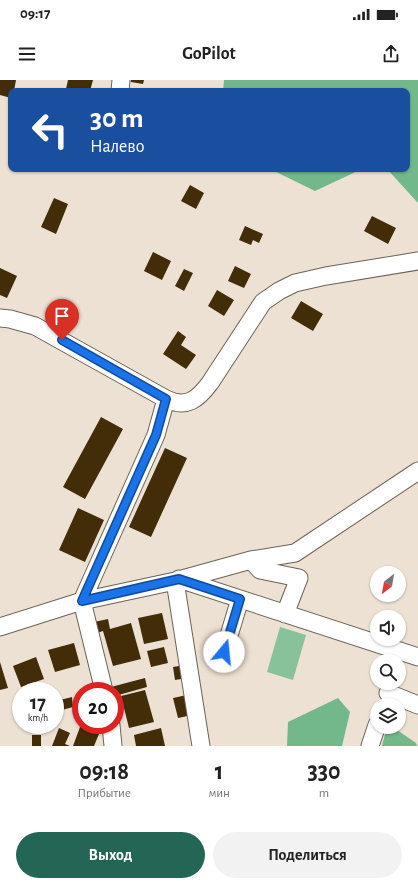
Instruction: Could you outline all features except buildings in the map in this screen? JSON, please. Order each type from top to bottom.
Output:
[{"type":"street","points":[[0,318],[10,319],[35,326],[174,403],[190,402],[201,395],[210,383],[263,302],[279,291],[295,283],[326,276],[418,261]]},
{"type":"street","points":[[102,682],[82,601],[156,435],[166,399]]},
{"type":"street","points":[[0,627],[82,601],[177,580],[251,560],[295,552],[418,471]]},
{"type":"street","points":[[251,560],[260,570],[299,578],[285,614]]},
{"type":"street","points":[[177,580],[285,614],[398,654]]},
{"type":"street","points":[[177,580],[201,746]]},
{"type":"street","points":[[224,652],[240,599]]},
{"type":"street","points":[[388,694],[418,705]]},
{"type":"street","points":[[112,734],[113,746]]},
{"type":"street","points":[[370,746],[374,734]]},
{"type":"green space","points":[[224,80],[418,80],[418,203],[390,172],[410,172],[410,88],[223,88]]},
{"type":"green space","points":[[276,172],[356,172],[315,191]]},
{"type":"green space","points":[[280,627],[306,635],[293,680],[267,672]]},
{"type":"green space","points":[[338,698],[350,712],[342,746],[287,746],[288,722]]},
{"type":"green space","points":[[385,734],[403,734],[416,743],[417,746],[382,746]]},
{"type":"route","points":[[62,340],[166,399],[156,435],[82,601],[179,579],[240,599],[224,652]]}]
